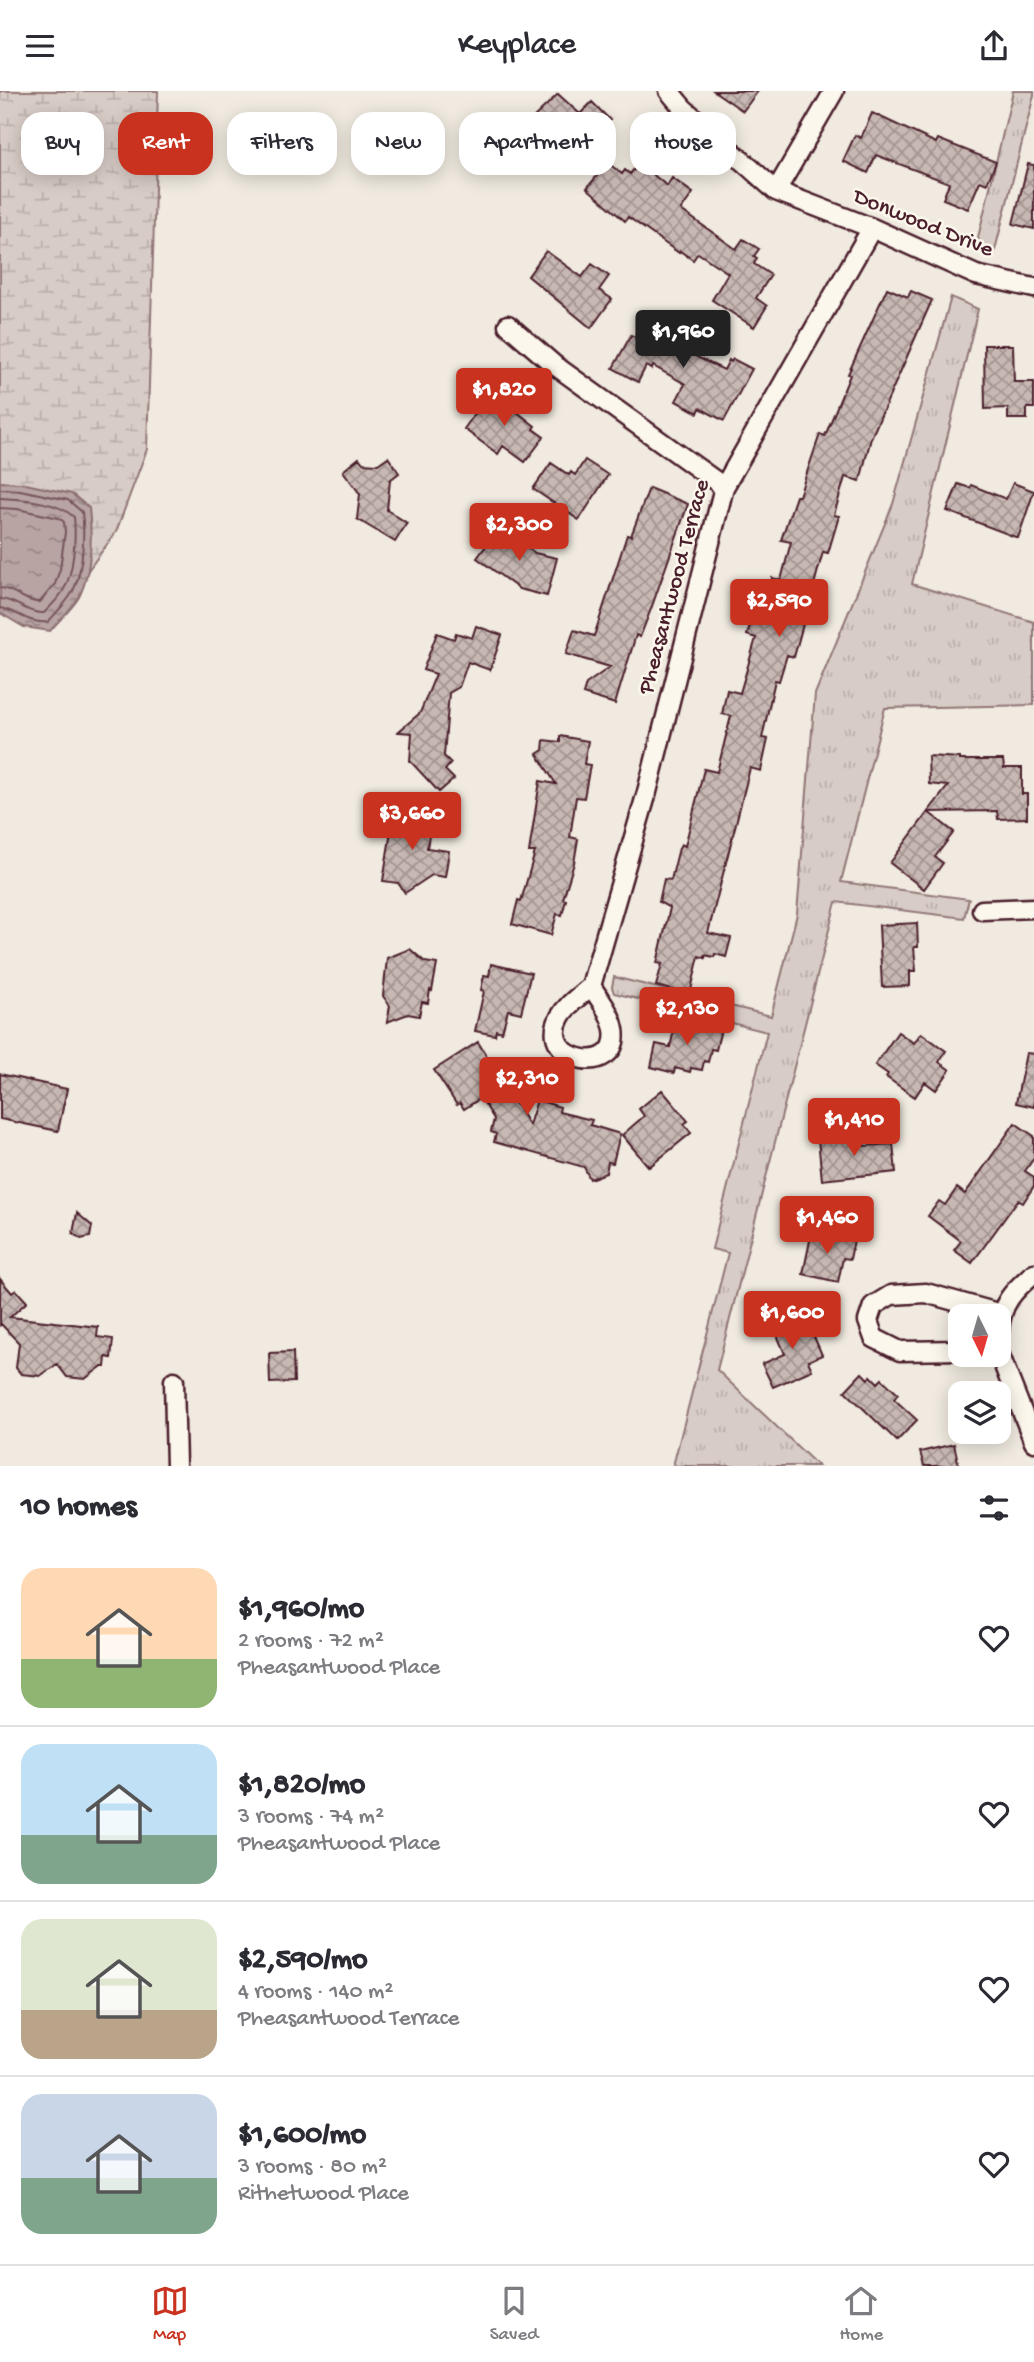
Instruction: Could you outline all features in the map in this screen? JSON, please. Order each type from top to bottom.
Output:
[{"type":"street","name":"Donwood Drive","points":[[669,91],[683,108],[776,191],[872,228],[976,275],[1034,288]]},
{"type":"street","points":[[776,191],[834,91]]},
{"type":"street","name":"Pheasantwood Terrace","points":[[591,986],[647,792],[724,487],[872,228]]},
{"type":"street","points":[[508,325],[553,364],[724,487]]},
{"type":"street","points":[[982,910],[1034,908]]},
{"type":"street","points":[[1008,1304],[1015,1289],[1034,1273]]},
{"type":"street","points":[[948,1350],[900,1351],[874,1338],[868,1321],[873,1306],[891,1295],[926,1293],[953,1304]]},
{"type":"street","points":[[1005,1367],[1034,1442]]},
{"type":"street","points":[[174,1381],[176,1466]]},
{"type":"green space","points":[[0,91],[158,91],[157,112],[118,112],[118,175],[155,175],[147,449],[116,532],[70,595],[0,605]]},
{"type":"green space","points":[[1013,91],[1034,91],[1034,95],[994,254],[976,246]]},
{"type":"green space","points":[[951,297],[978,309],[912,584],[1034,622],[1034,705],[885,708],[841,882],[969,899],[964,918],[836,902],[717,1370],[818,1466],[673,1466],[728,1253],[712,1249],[767,1032],[614,993],[614,977],[771,1016],[797,914],[815,694],[893,504]]},
{"type":"water","points":[[0,482],[21,483],[72,494],[89,508],[90,553],[83,587],[76,601],[50,631],[24,627],[0,613]]},
{"type":"building","points":[[714,91],[758,91],[743,111]]},
{"type":"building","points":[[558,94],[578,112],[539,112]]},
{"type":"building","points":[[592,102],[602,112],[582,112]]},
{"type":"building","points":[[872,113],[936,143],[938,139],[996,162],[987,184],[980,181],[968,209],[943,199],[949,183],[876,155],[868,173],[843,161],[855,135],[861,138]]},
{"type":"building","points":[[1028,164],[1034,165],[1034,229],[1013,224]]},
{"type":"building","points":[[616,169],[622,174],[625,170],[630,175],[654,175],[667,186],[672,178],[693,193],[681,210],[736,249],[743,239],[759,249],[754,256],[757,258],[754,264],[771,275],[756,298],[767,306],[754,327],[712,300],[728,273],[698,253],[693,260],[680,251],[679,253],[628,217],[625,221],[587,188],[598,175],[616,175]]},
{"type":"building","points":[[546,251],[582,277],[592,264],[609,276],[599,290],[612,299],[591,328],[528,276]]},
{"type":"building","points":[[887,288],[908,297],[911,291],[932,300],[871,438],[860,481],[845,477],[834,515],[839,516],[828,553],[823,552],[794,657],[787,655],[779,681],[775,680],[762,738],[768,739],[761,771],[750,768],[708,933],[731,938],[726,957],[715,954],[714,957],[699,956],[690,994],[656,986],[662,964],[657,963],[670,908],[659,902],[664,879],[671,880],[679,848],[681,844],[685,846],[704,769],[717,772],[731,716],[722,714],[727,690],[740,693],[756,638],[747,635],[754,611],[763,613],[772,578],[781,580],[791,542],[781,540],[796,496],[799,496],[820,434],[825,436],[850,375],[848,374]]},
{"type":"building","points":[[649,313],[667,323],[662,338],[724,370],[729,360],[731,362],[733,359],[752,369],[724,421],[700,408],[698,413],[676,401],[685,384],[653,366],[652,369],[646,366],[638,382],[613,368],[631,335],[635,337]]},
{"type":"building","points":[[984,345],[1013,345],[1014,382],[1034,382],[1034,408],[1027,408],[1027,419],[1008,419],[1008,408],[985,409]]},
{"type":"building","points":[[491,391],[535,426],[533,429],[544,437],[525,462],[503,446],[498,454],[464,429]]},
{"type":"building","points":[[388,457],[399,473],[390,480],[387,510],[407,523],[395,542],[357,519],[360,494],[343,471],[359,458],[363,463],[378,464]]},
{"type":"building","points":[[585,460],[608,475],[579,520],[533,489],[551,463],[569,475],[571,472],[575,475]]},
{"type":"building","points":[[1013,483],[1034,491],[1018,538],[947,511],[958,484],[970,488],[971,485],[1006,499]]},
{"type":"building","points":[[649,488],[688,504],[640,637],[636,635],[615,704],[583,694],[586,684],[610,667],[566,654],[574,630],[594,636],[627,535],[631,536]]},
{"type":"building","points":[[500,527],[535,553],[557,558],[547,596],[519,589],[477,558]]},
{"type":"building","points":[[476,626],[502,635],[490,670],[468,662],[459,687],[449,693],[444,756],[451,763],[445,770],[454,779],[439,792],[410,761],[412,733],[398,732],[420,713],[436,674],[423,670],[437,633],[454,639],[456,633],[472,638]]},
{"type":"building","points":[[560,736],[588,741],[584,764],[590,765],[584,798],[576,797],[570,837],[578,839],[563,899],[566,900],[562,915],[557,914],[551,935],[512,924],[535,852],[529,852],[540,781],[556,784],[537,754],[543,750],[544,740],[560,742]]},
{"type":"building","points":[[928,756],[960,760],[1003,760],[1004,768],[1022,768],[1022,794],[1027,794],[1027,818],[998,819],[997,811],[928,812],[948,786],[929,784]]},
{"type":"building","points":[[400,811],[432,817],[427,848],[449,851],[445,877],[432,875],[405,893],[398,883],[383,881],[391,818]]},
{"type":"building","points":[[928,812],[954,832],[935,857],[943,863],[924,889],[890,863]]},
{"type":"building","points":[[917,923],[918,947],[914,947],[916,971],[910,971],[910,986],[882,987],[879,925]]},
{"type":"building","points":[[410,949],[425,962],[437,964],[432,991],[430,990],[428,1003],[422,1002],[419,1016],[408,1014],[387,1022],[390,1006],[383,996],[387,958]]},
{"type":"building","points":[[491,964],[531,973],[521,1013],[508,1010],[502,1032],[496,1030],[495,1035],[475,1031],[484,991],[481,990],[484,975],[489,976]]},
{"type":"building","points":[[677,1018],[721,1029],[716,1050],[711,1049],[708,1062],[704,1061],[702,1070],[691,1068],[690,1072],[675,1068],[674,1073],[651,1067],[656,1044],[670,1047]]},
{"type":"building","points":[[898,1032],[914,1043],[921,1033],[946,1051],[939,1062],[950,1070],[936,1090],[925,1082],[915,1097],[886,1077],[888,1074],[875,1065]]},
{"type":"building","points":[[478,1042],[529,1125],[537,1100],[560,1107],[559,1112],[592,1120],[590,1125],[620,1134],[613,1163],[608,1162],[606,1173],[590,1179],[584,1167],[494,1142],[496,1134],[491,1132],[494,1119],[481,1098],[464,1109],[460,1103],[457,1105],[434,1070]]},
{"type":"building","points":[[1026,1053],[1034,1054],[1034,1107],[1016,1103]]},
{"type":"building","points":[[0,1074],[67,1089],[58,1131],[0,1119]]},
{"type":"building","points":[[662,1090],[688,1121],[684,1124],[691,1133],[649,1167],[622,1135],[644,1116],[639,1109]]},
{"type":"building","points":[[1015,1123],[1034,1136],[1034,1158],[1025,1171],[1034,1177],[1034,1186],[1023,1203],[1018,1200],[972,1263],[954,1250],[961,1241],[928,1216],[939,1201],[945,1205],[957,1188],[965,1194]]},
{"type":"building","points":[[863,1136],[864,1146],[893,1144],[896,1172],[822,1180],[818,1139]]},
{"type":"building","points":[[77,1213],[92,1226],[90,1237],[81,1239],[73,1233]]},
{"type":"building","points":[[812,1231],[854,1240],[850,1259],[843,1258],[838,1282],[803,1274]]},
{"type":"building","points":[[0,1279],[12,1293],[16,1290],[27,1302],[10,1317],[98,1327],[97,1337],[113,1339],[111,1358],[106,1357],[105,1367],[85,1379],[67,1377],[57,1364],[40,1376],[21,1374],[16,1368],[19,1343],[0,1325]]},
{"type":"building","points":[[788,1316],[792,1324],[806,1318],[822,1355],[808,1361],[812,1370],[773,1387],[762,1364],[785,1354],[772,1323]]},
{"type":"building","points":[[293,1352],[294,1382],[270,1383],[269,1353]]},
{"type":"building","points":[[862,1373],[868,1379],[871,1376],[878,1383],[882,1379],[898,1394],[894,1399],[917,1420],[897,1441],[845,1391]]},
{"type":"building","points":[[954,1444],[959,1466],[924,1466],[920,1452]]}]
